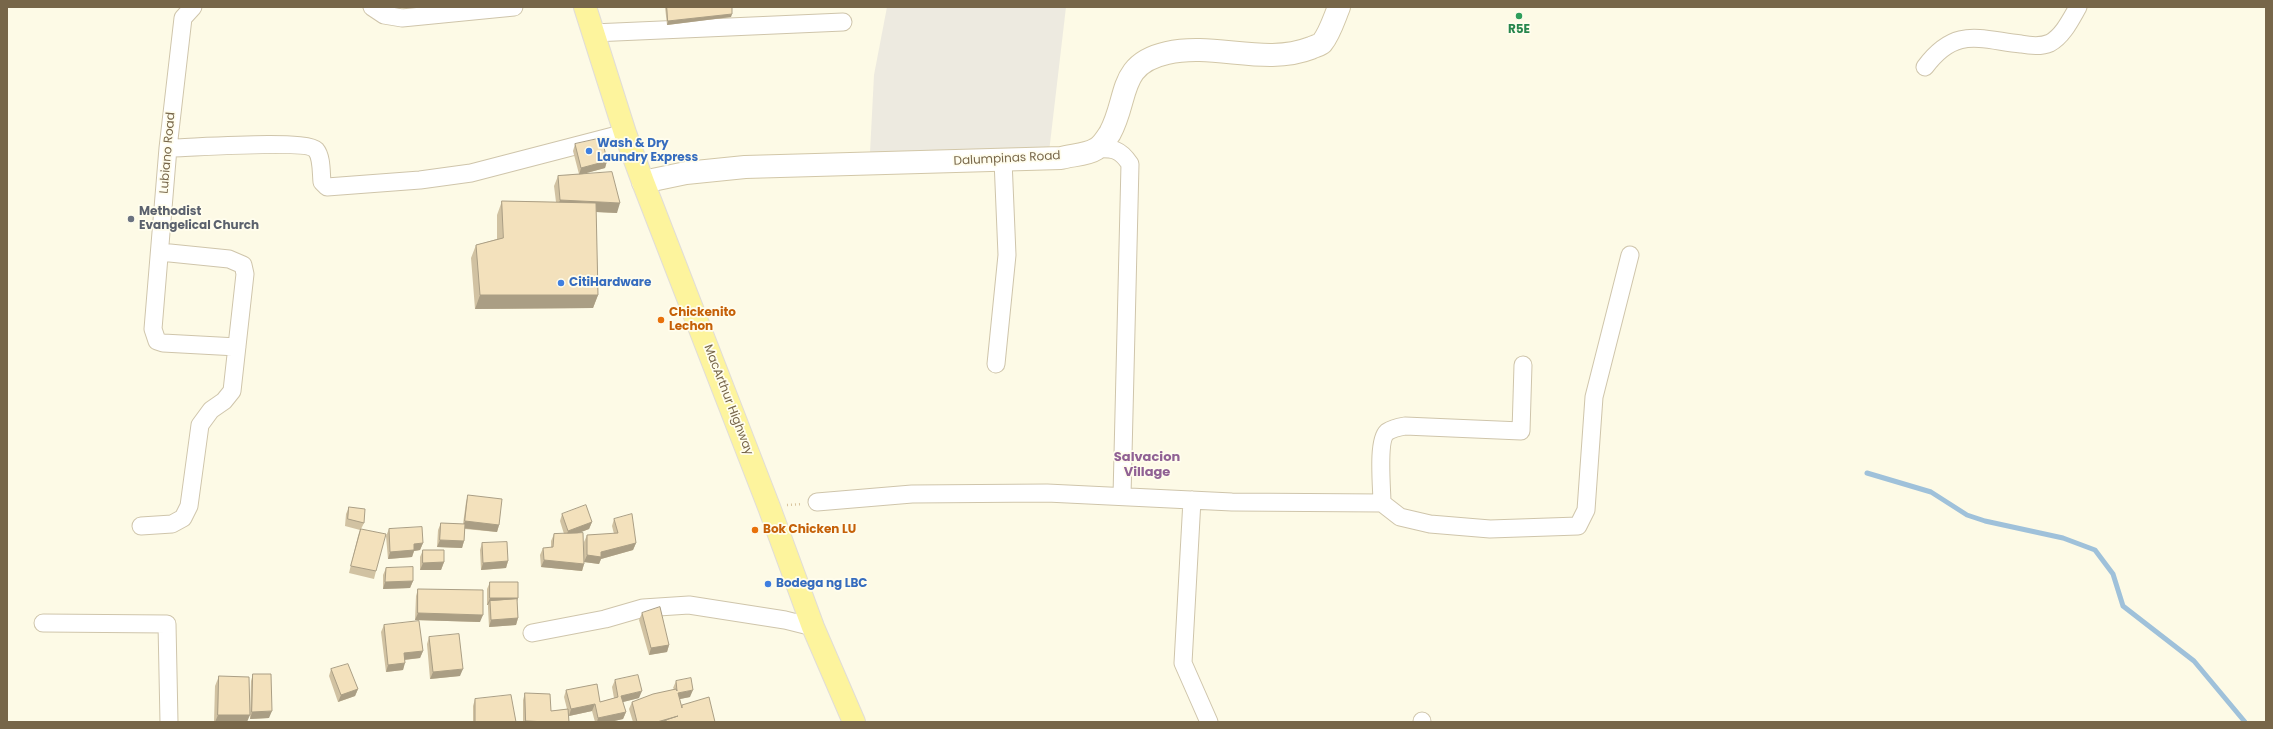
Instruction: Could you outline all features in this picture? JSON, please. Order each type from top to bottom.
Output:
[{"type":"main road","name":"MacArthur Highway","points":[[585,7],[624,133],[850,721]]},
{"type":"street","name":"Lubiano Road","points":[[193,7],[183,18],[168,148],[153,329],[157,341],[164,343],[237,347]]},
{"type":"street","points":[[372,7],[384,15],[402,18],[514,7]]},
{"type":"street","points":[[1096,149],[1106,139],[1118,119],[1126,82],[1136,68],[1148,59],[1175,52],[1207,51],[1270,56],[1300,52],[1321,44],[1333,23],[1339,7]]},
{"type":"street","points":[[1925,67],[1937,51],[1945,45],[1960,39],[1975,38],[2037,46],[2050,43],[2059,36],[2078,7]]},
{"type":"street","points":[[593,33],[843,22]]},
{"type":"street","points":[[168,148],[283,143],[310,145],[316,150],[319,156],[322,182],[327,187],[420,180],[471,173],[624,133]]},
{"type":"street","points":[[1096,149],[1110,148],[1119,150],[1130,164],[1122,496]]},
{"type":"street","name":"Dalumpinas Road","points":[[643,182],[686,173],[745,167],[1060,158],[1096,149]]},
{"type":"street","points":[[996,364],[1007,255],[1003,160]]},
{"type":"street","points":[[142,526],[172,524],[183,518],[189,506],[200,425],[211,410],[224,400],[232,391],[245,274],[243,265],[229,259],[160,252]]},
{"type":"street","points":[[817,502],[912,494],[1047,493],[1192,500],[1382,503],[1400,517],[1430,524],[1490,529],[1578,526],[1586,510],[1594,397],[1630,255]]},
{"type":"street","points":[[1382,503],[1381,443],[1386,433],[1396,428],[1405,426],[1521,431],[1523,365]]},
{"type":"street","points":[[1192,500],[1183,662],[1209,722]]},
{"type":"street","points":[[532,633],[605,619],[643,608],[689,605],[785,620],[813,628]]},
{"type":"street","points":[[43,623],[167,624],[169,722]]},
{"type":"path","points":[[769,508],[817,502]]},
{"type":"shaded area","points":[[887,7],[1066,7],[1049,152],[870,153],[874,75]]},
{"type":"building","points":[[667,7],[732,7],[732,14],[668,21]]},
{"type":"building","points":[[602,138],[607,161],[581,168],[575,144]]},
{"type":"building","points":[[612,172],[620,203],[560,200],[558,176]]},
{"type":"building","points":[[502,201],[596,203],[598,295],[480,295],[476,245],[503,238]]},
{"type":"building","points":[[468,495],[502,499],[499,525],[465,521]]},
{"type":"building","points":[[586,505],[592,522],[568,531],[562,514]]},
{"type":"building","points":[[349,507],[365,509],[364,523],[348,519]]},
{"type":"building","points":[[632,514],[636,543],[601,552],[601,557],[587,555],[587,535],[618,533],[614,519]]},
{"type":"building","points":[[441,523],[465,524],[464,541],[440,540]]},
{"type":"building","points":[[422,527],[423,543],[414,544],[414,550],[390,552],[389,529]]},
{"type":"building","points":[[361,529],[386,534],[376,571],[351,566]]},
{"type":"building","points":[[583,533],[584,564],[544,560],[543,548],[553,547],[554,534]]},
{"type":"building","points":[[507,542],[508,561],[483,563],[482,543]]},
{"type":"building","points":[[423,550],[444,550],[444,562],[423,563]]},
{"type":"building","points":[[413,567],[413,581],[385,582],[386,568]]},
{"type":"building","points":[[490,582],[518,582],[518,598],[490,598]]},
{"type":"building","points":[[418,589],[483,590],[483,615],[418,613]]},
{"type":"building","points":[[517,599],[518,618],[491,620],[490,601]]},
{"type":"building","points":[[660,607],[669,645],[651,648],[642,613]]},
{"type":"building","points":[[419,621],[423,651],[404,653],[405,663],[388,665],[384,625]]},
{"type":"building","points":[[459,634],[463,669],[433,672],[429,637]]},
{"type":"building","points":[[348,664],[358,689],[341,695],[331,669]]},
{"type":"building","points":[[253,674],[271,674],[272,711],[252,712]]},
{"type":"building","points":[[638,675],[642,691],[621,696],[626,712],[598,718],[595,704],[571,709],[566,690],[597,684],[600,702],[618,697],[615,680]]},
{"type":"building","points":[[219,676],[249,677],[250,715],[218,715]]},
{"type":"building","points":[[691,678],[693,690],[678,693],[682,708],[682,705],[709,697],[715,722],[666,722],[666,720],[678,716],[657,722],[637,722],[632,702],[653,694],[676,689],[677,691],[676,681]]},
{"type":"building","points":[[525,693],[550,694],[551,711],[568,709],[569,722],[526,721]]},
{"type":"building","points":[[511,695],[516,722],[475,722],[475,699]]},
{"type":"waterway","points":[[1867,473],[1931,492],[1967,515],[1985,521],[2063,538],[2095,550],[2113,574],[2123,606],[2194,661],[2245,722]]},
{"type":"place","name":"R5E","points":[[1519,16]]},
{"type":"place","name":"Wash & Dry Laundry Express","points":[[589,151]]},
{"type":"place","name":"Methodist Evangelical Church","points":[[131,219]]},
{"type":"place","name":"CitiHardware","points":[[561,283]]},
{"type":"place","name":"Chickenito Lechon","points":[[661,320]]},
{"type":"place","name":"Bok Chicken LU","points":[[755,530]]},
{"type":"place","name":"Bodega ng LBC","points":[[768,584]]},
{"type":"district","name":"Salvacion Village","points":[[1147,466]]}]
